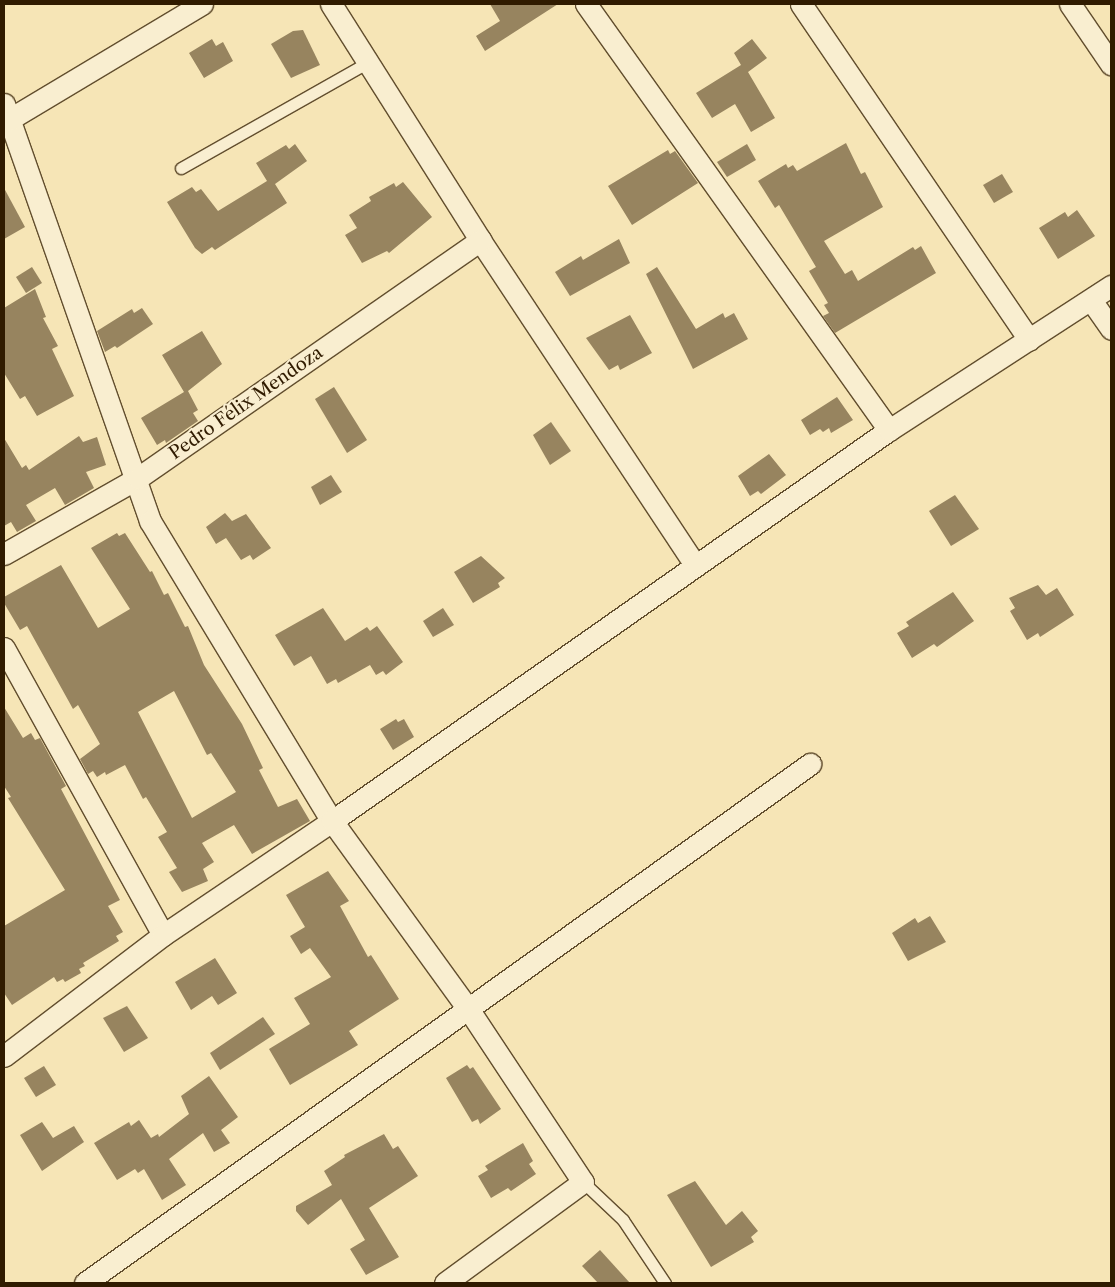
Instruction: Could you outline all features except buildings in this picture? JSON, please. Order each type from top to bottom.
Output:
[{"type":"street","points":[[202,4],[6,112],[138,478],[150,521],[332,821],[469,1010],[583,1182],[445,1283]]},
{"type":"street","points":[[331,4],[480,240],[695,565]]},
{"type":"street","points":[[586,4],[889,430]]},
{"type":"street","points":[[801,4],[1029,340]]},
{"type":"street","points":[[1070,4],[1111,64]]},
{"type":"street","name":"Pedro Félix Mendoza","points":[[4,554],[138,478],[480,240]]},
{"type":"street","points":[[4,1056],[163,935],[332,821],[889,430],[1111,286]]},
{"type":"street","points":[[1090,300],[1111,329]]},
{"type":"street","points":[[4,648],[163,935]]},
{"type":"street","points":[[85,1283],[469,1010],[810,764]]},
{"type":"lane","points":[[181,168],[368,62]]},
{"type":"lane","points":[[583,1182],[623,1220],[665,1283]]}]
